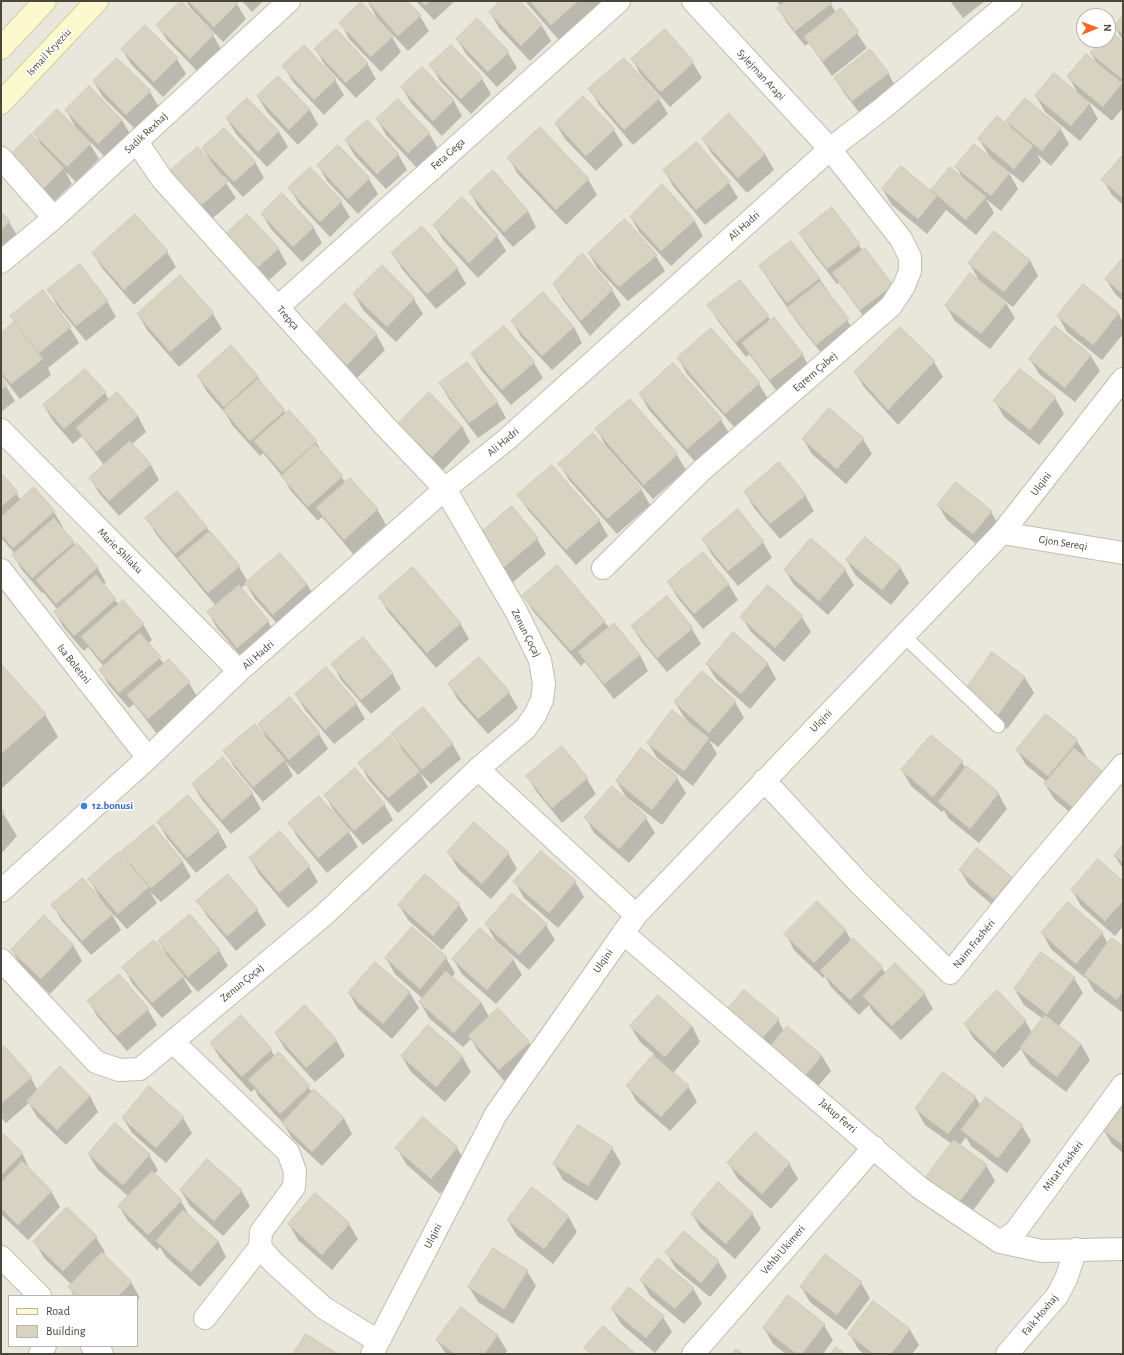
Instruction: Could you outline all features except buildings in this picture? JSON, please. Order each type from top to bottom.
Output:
[{"type":"main road","points":[[1,48],[45,1]]},
{"type":"main road","name":"Ismail Kryeziu","points":[[1,103],[97,1]]},
{"type":"street","name":"Sadik Rexhaj","points":[[1,262],[54,218],[289,1]]},
{"type":"street","name":"Feta Gega","points":[[278,307],[618,1]]},
{"type":"street","name":"Sylejman Arapi","points":[[692,1],[830,149]]},
{"type":"street","name":"Ali Hadri","points":[[1,891],[148,758],[239,671],[445,489],[506,440],[830,149],[883,108],[1011,1]]},
{"type":"street","name":"Trepça","points":[[137,142],[162,179],[445,489]]},
{"type":"street","name":"Eqrem Çabej","points":[[603,568],[701,472],[891,306],[904,286],[910,271],[910,257],[901,239],[830,149]]},
{"type":"street","points":[[1,158],[54,218]]},
{"type":"street","name":"Ulqini","points":[[260,1247],[274,1263],[324,1308],[375,1348],[496,1114],[636,915],[1002,533],[1123,379]]},
{"type":"street","name":"Marie Shllaku","points":[[1,430],[239,671]]},
{"type":"street","name":"Zenun Çoçaj","points":[[1,960],[96,1062],[109,1068],[129,1071],[140,1069],[324,915],[478,769],[525,729],[535,715],[542,700],[544,684],[540,660],[520,620],[445,489]]},
{"type":"street","name":"Gjon Sereqi","points":[[1002,533],[1123,553]]},
{"type":"street","name":"Isa Boletini","points":[[1,570],[148,758]]},
{"type":"street","name":"Naim Frashëri","points":[[764,780],[858,882],[950,973],[1028,877],[1123,765]]},
{"type":"street","points":[[478,769],[636,915]]},
{"type":"street","name":"Jakup Ferri","points":[[623,933],[920,1188],[1000,1242],[1042,1251],[1122,1248]]},
{"type":"street","points":[[173,1042],[288,1152],[295,1171],[294,1187],[261,1232],[260,1247],[205,1318]]},
{"type":"street","name":"Mitat Frashëri","points":[[1000,1242],[1015,1232],[1123,1086]]},
{"type":"street","name":"Vehbi Ukimeri","points":[[693,1354],[874,1147]]},
{"type":"street","name":"Faik Hoxhaj","points":[[1007,1354],[1057,1296],[1066,1279],[1076,1249]]},
{"type":"street","points":[[1,1257],[39,1295]]},
{"type":"street","points":[[93,1347],[102,1354]]},
{"type":"lane","points":[[904,636],[998,726]]},
{"type":"shaded area","points":[[1,1],[1123,1],[1123,1354],[1,1354]]},
{"type":"place","name":"12.bonusi","points":[[84,806]]}]
